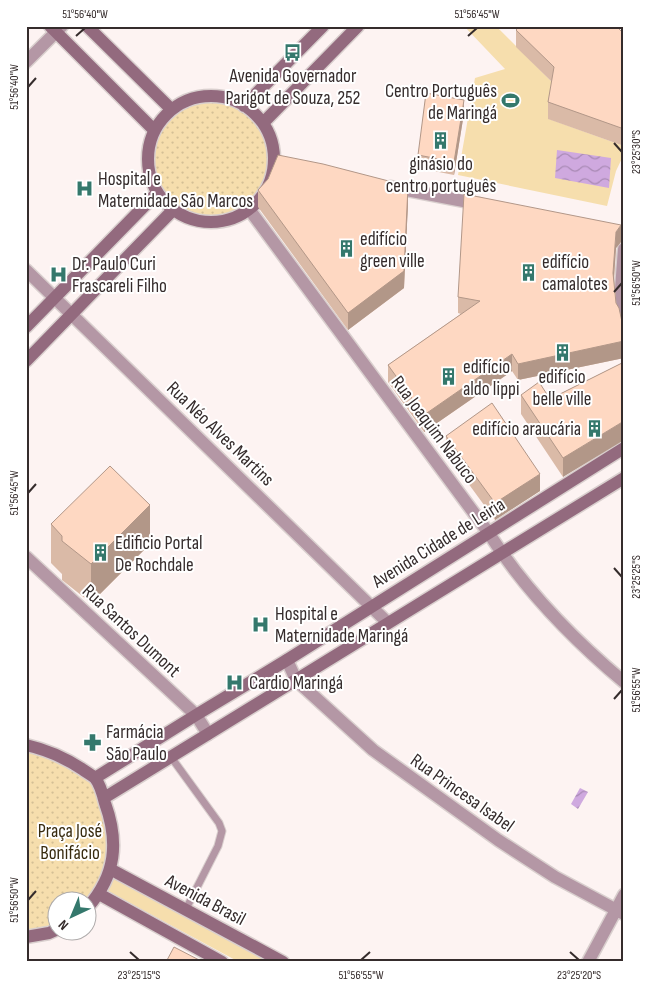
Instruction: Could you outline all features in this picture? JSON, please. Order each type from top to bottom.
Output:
[{"type":"main road","points":[[87,26],[171,109]]},
{"type":"main road","points":[[244,106],[323,26]]},
{"type":"main road","points":[[263,123],[358,26]]},
{"type":"main road","points":[[56,28],[154,130]]},
{"type":"main road","points":[[199,97],[229,98],[244,106],[263,123],[279,164],[259,200],[249,210],[225,221],[198,221],[185,217],[173,210],[157,193],[150,178],[147,162],[150,140],[154,130],[171,109],[184,101],[199,97]]},
{"type":"main road","points":[[26,327],[157,193]]},
{"type":"main road","points":[[26,361],[173,210]]},
{"type":"main road","name":"Avenida Cidade de Leiria","points":[[95,778],[287,660],[624,448]]},
{"type":"main road","points":[[104,798],[624,478]]},
{"type":"main road","points":[[26,745],[48,750],[69,760],[95,778],[111,820],[114,843],[110,869],[99,894],[222,962]]},
{"type":"main road","name":"Avenida Brasil","points":[[110,869],[284,962]]},
{"type":"main road","points":[[26,937],[48,933]]},
{"type":"street","points":[[26,62],[56,28]]},
{"type":"street","points":[[381,184],[488,206]]},
{"type":"street","name":"Rua Joaquim Nabuco","points":[[249,210],[502,553],[555,618],[604,666],[624,682]]},
{"type":"street","points":[[624,249],[621,290],[624,319]]},
{"type":"street","name":"Rua Néo Alves Martins","points":[[26,270],[388,623]]},
{"type":"street","name":"Rua Santos Dumont","points":[[27,558],[196,715],[208,734]]},
{"type":"street","points":[[287,660],[296,680]]},
{"type":"street","name":"Rua Princesa Isabel","points":[[296,680],[373,750],[438,798],[555,877],[620,912]]},
{"type":"street","points":[[588,962],[620,912],[624,895]]},
{"type":"lane","points":[[171,757],[219,823],[222,831],[218,846],[186,909]]},
{"type":"green space","name":"Centro Português de Maringá","points":[[464,26],[496,26],[554,84],[549,119],[624,146],[624,154],[616,171],[607,206],[458,175],[475,78],[505,69]]},
{"type":"green space","points":[[210,96],[234,101],[255,114],[268,135],[273,159],[268,183],[255,204],[234,217],[210,222],[186,217],[165,204],[152,183],[147,159],[152,135],[165,114],[186,101]]},
{"type":"green space","name":"Praça José Bonifácio","points":[[26,745],[95,778],[111,820],[110,869],[95,890],[48,890],[48,931],[26,937]]},
{"type":"green space","points":[[109,873],[274,962],[239,962],[102,888]]},
{"type":"water","points":[[557,150],[611,158],[609,188],[555,178]]},
{"type":"water","points":[[580,788],[588,792],[578,809],[571,804]]},
{"type":"building","points":[[520,26],[616,26],[624,34],[624,129],[548,102],[554,67],[516,30]]},
{"type":"building","name":"ginásio do centro português","points":[[426,93],[464,100],[454,162],[418,155]]},
{"type":"building","name":"edifício green ville","points":[[278,155],[323,164],[408,186],[404,271],[348,313],[258,190],[268,179]]},
{"type":"building","points":[[464,194],[621,225],[616,232],[613,273],[616,303],[619,308],[624,331],[624,341],[518,364],[512,354],[424,415],[388,365],[480,301],[458,297]]},
{"type":"building","points":[[624,362],[624,421],[563,458],[521,395],[539,382],[550,399]]},
{"type":"building","points":[[492,403],[540,474],[495,503],[446,436]]},
{"type":"building","points":[[110,466],[150,505],[91,564],[62,541],[62,536],[51,524]]},
{"type":"building","points":[[174,947],[203,962],[166,962]]},
{"type":"place","name":"Avenida Governador Parigot de Souza, 252","points":[[293,52]]},
{"type":"place","name":"Centro Português de Maringá","points":[[511,101]]},
{"type":"place","name":"ginásio do centro português","points":[[441,140]]},
{"type":"place","name":"Hospital e Maternidade São Marcos","points":[[84,189]]},
{"type":"place","name":"edifício green ville","points":[[346,249]]},
{"type":"place","name":"edifício camalotes","points":[[528,272]]},
{"type":"place","name":"Dr. Paulo Curi Frascareli Filho","points":[[58,274]]},
{"type":"place","name":"edifício belle ville","points":[[562,353]]},
{"type":"place","name":"edifício aldo lippi","points":[[449,377]]},
{"type":"place","name":"edifício araucária","points":[[595,428]]},
{"type":"place","name":"Edificio Portal De Rochdale","points":[[101,553]]},
{"type":"place","name":"Hospital e Maternidade Maringá","points":[[261,624]]},
{"type":"place","name":"Cardio Maringá","points":[[235,682]]},
{"type":"place","name":"Farmácia São Paulo","points":[[92,742]]}]
